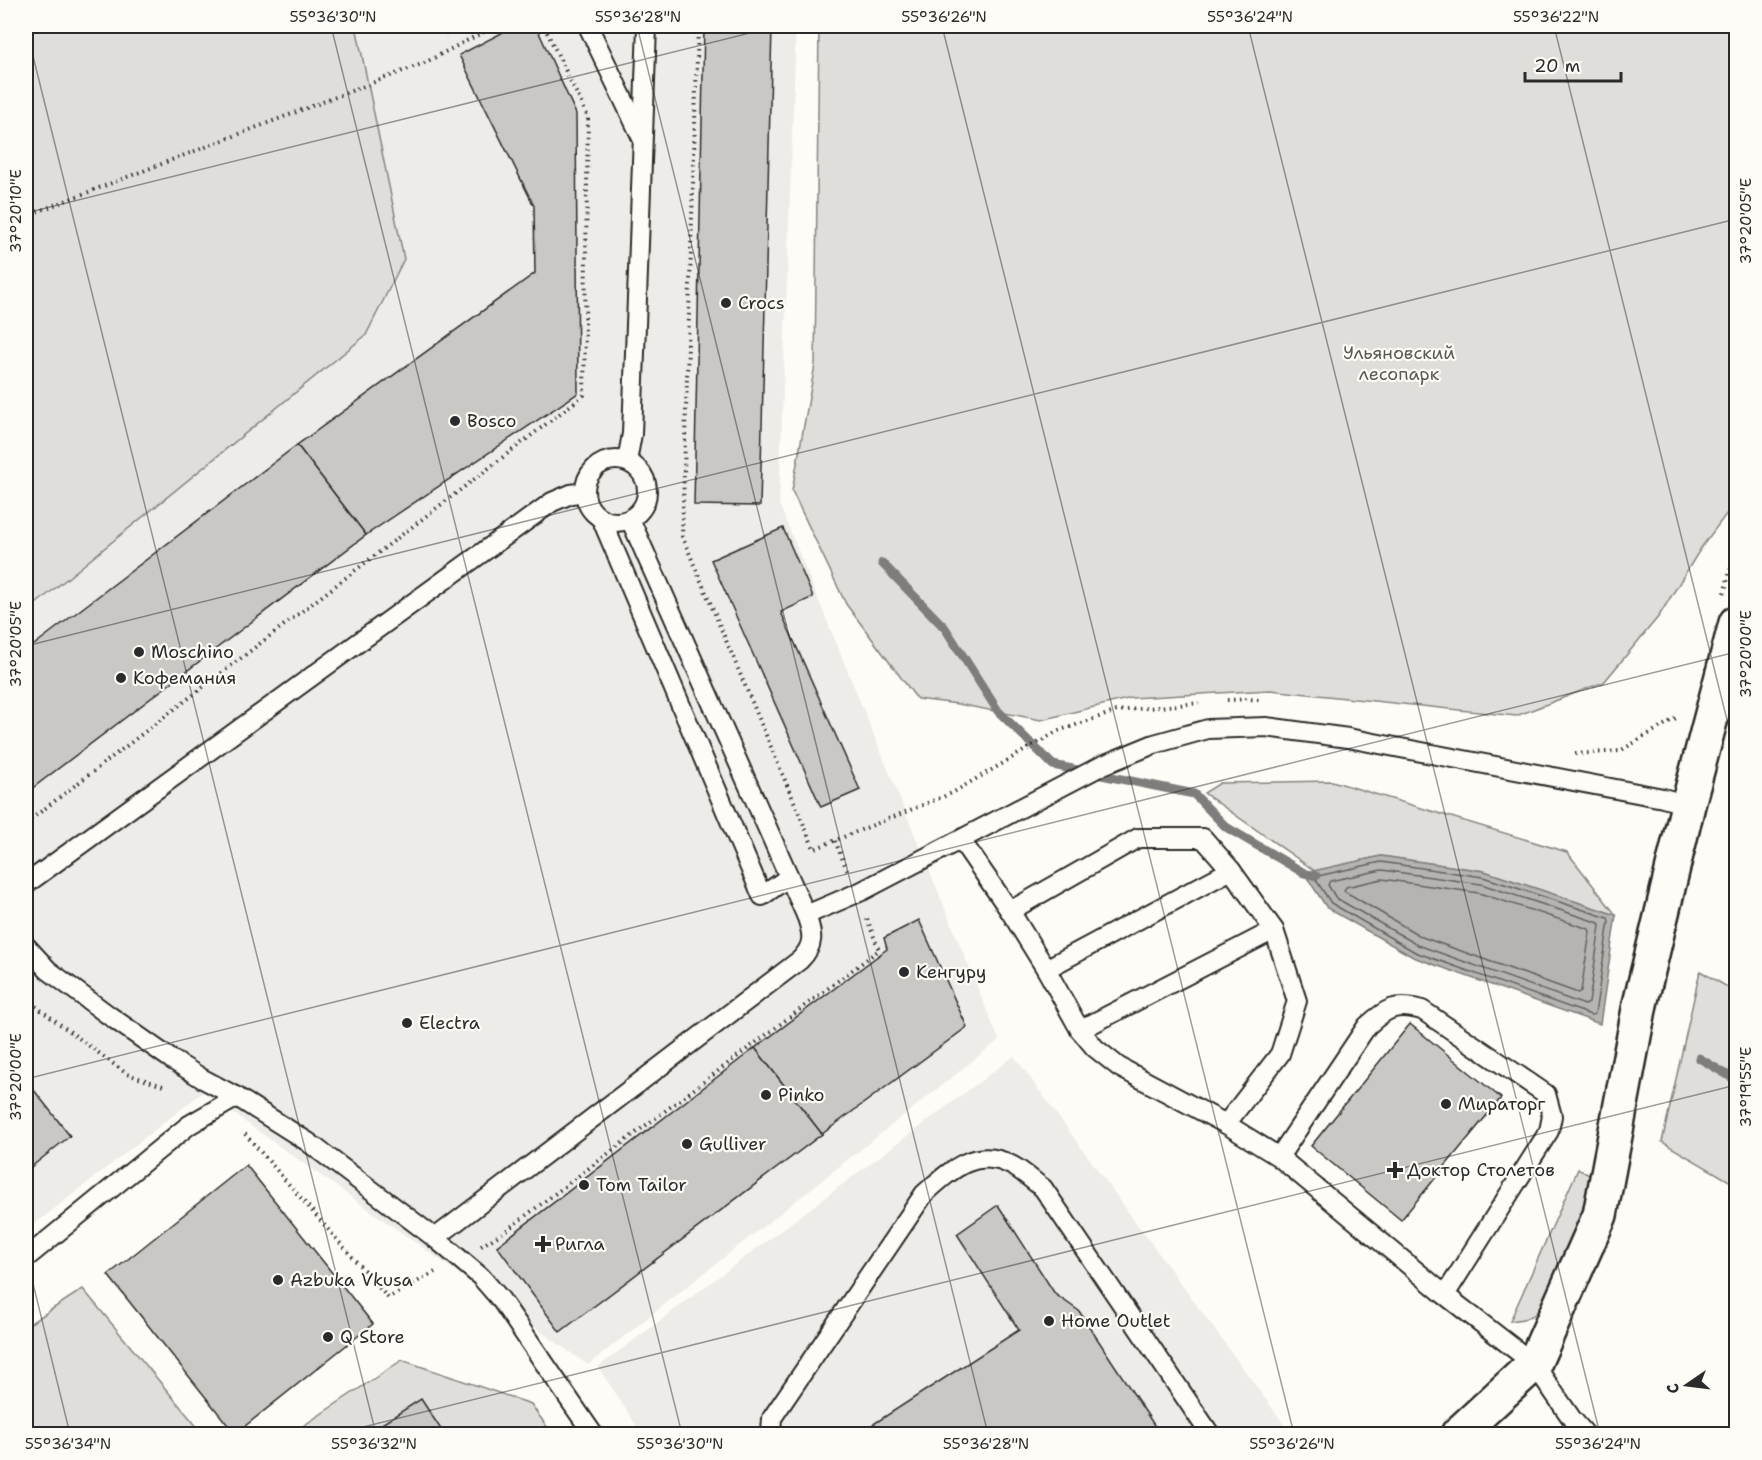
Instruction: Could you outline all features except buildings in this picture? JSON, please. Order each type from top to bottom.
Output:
[{"type":"street","points":[[1458,1434],[1534,1364],[1600,1215],[1640,1004],[1688,805],[1737,623]]},
{"type":"lane","points":[[588,26],[642,138]]},
{"type":"lane","points":[[627,461],[633,434],[647,26]]},
{"type":"lane","points":[[435,1238],[800,960],[808,952],[813,942],[807,915],[633,526],[601,518],[592,511],[585,492],[587,480],[593,470],[603,462],[615,459],[627,461],[637,467],[645,477],[647,489],[645,501],[633,526],[614,549]]},
{"type":"lane","points":[[26,884],[552,502],[571,494],[585,492]]},
{"type":"lane","points":[[601,518],[762,896],[789,877]]},
{"type":"lane","points":[[642,615],[665,598]]},
{"type":"lane","points":[[674,689],[698,672]]},
{"type":"lane","points":[[807,915],[857,893],[1103,765],[1154,744],[1208,729],[1266,728],[1348,738],[1663,798],[1688,805]]},
{"type":"lane","points":[[704,758],[728,741]]},
{"type":"lane","points":[[733,827],[758,808]]},
{"type":"lane","points":[[1010,911],[1138,838],[1203,838],[1232,870],[1274,930],[1297,1001],[1280,1053],[1226,1124]]},
{"type":"lane","points":[[961,840],[1010,911],[1080,1030],[1095,1048],[1119,1067],[1226,1124],[1279,1157],[1445,1295],[1534,1364],[1585,1434]]},
{"type":"lane","points":[[1046,969],[1232,870]]},
{"type":"lane","points":[[1080,1030],[1274,930]]},
{"type":"lane","points":[[26,946],[48,970],[171,1059],[237,1096],[308,1142],[435,1238],[481,1277],[501,1300],[593,1434]]},
{"type":"lane","points":[[1279,1157],[1367,1026],[1383,1011],[1395,1007],[1422,1010],[1546,1094],[1552,1116],[1549,1131],[1445,1295]]},
{"type":"lane","points":[[26,1258],[189,1125],[237,1096]]},
{"type":"lane","points":[[771,1434],[772,1418],[924,1194],[953,1168],[983,1156],[1012,1165],[1043,1188],[1210,1434]]},
{"type":"path","points":[[26,216],[424,63],[495,26]]},
{"type":"path","points":[[26,823],[584,395],[588,117],[544,26]]},
{"type":"path","points":[[698,26],[682,536],[814,849],[952,793],[1058,731],[1117,711],[1204,702]]},
{"type":"path","points":[[1226,700],[1269,701]]},
{"type":"path","points":[[1566,754],[1620,751],[1679,716]]},
{"type":"path","points":[[217,1107],[233,1121],[388,1298],[504,1232],[879,950],[835,841]]},
{"type":"path","points":[[26,999],[127,1074],[168,1088]]},
{"type":"shaded area","points":[[26,26],[796,26],[779,504],[999,1040],[588,1365],[203,1092],[26,1231]]},
{"type":"shaded area","points":[[1014,1056],[1291,1434],[642,1434],[598,1367]]},
{"type":"green space","points":[[26,26],[356,26],[404,259],[366,335],[26,612]]},
{"type":"green space","name":"Ульяновский лесопарк","points":[[819,26],[1736,26],[1736,488],[1730,509],[1701,548],[1659,616],[1604,682],[1516,716],[1270,690],[1131,698],[1041,720],[958,704],[917,699],[846,604],[792,491],[815,365]]},
{"type":"green space","points":[[1332,781],[1567,852],[1616,915],[1484,871],[1381,856],[1315,871],[1204,793],[1220,783]]},
{"type":"green space","points":[[1700,971],[1736,992],[1736,1185],[1662,1142]]},
{"type":"green space","points":[[1578,1169],[1597,1179],[1563,1270],[1545,1303],[1536,1313],[1527,1318],[1510,1321]]},
{"type":"green space","points":[[83,1289],[203,1434],[26,1434],[26,1326]]},
{"type":"green space","points":[[402,1360],[531,1404],[552,1434],[291,1434]]},
{"type":"water","points":[[1381,856],[1484,871],[1616,915],[1600,1024],[1413,957],[1327,908],[1304,873]]},
{"type":"waterway","points":[[882,563],[945,628],[998,711],[1053,765],[1194,794],[1226,827],[1304,873],[1316,876]]},
{"type":"waterway","points":[[1699,1058],[1736,1080]]},
{"type":"place","name":"Crocs","points":[[726,303]]},
{"type":"place","name":"Bosco","points":[[455,421]]},
{"type":"place","name":"Moschino","points":[[139,652]]},
{"type":"place","name":"Кофемания","points":[[121,678]]},
{"type":"place","name":"Кенгуру","points":[[904,972]]},
{"type":"place","name":"Electra","points":[[407,1023]]},
{"type":"place","name":"Pinko","points":[[766,1095]]},
{"type":"place","name":"Мираторг","points":[[1446,1104]]},
{"type":"place","name":"Gulliver","points":[[687,1144]]},
{"type":"place","name":"Доктор Столетов","points":[[1395,1170]]},
{"type":"place","name":"Tom Tailor","points":[[584,1185]]},
{"type":"place","name":"Ригла","points":[[543,1244]]},
{"type":"place","name":"Azbuka Vkusa","points":[[278,1280]]},
{"type":"place","name":"Home Outlet","points":[[1049,1321]]},
{"type":"place","name":"Q Store","points":[[328,1337]]}]
